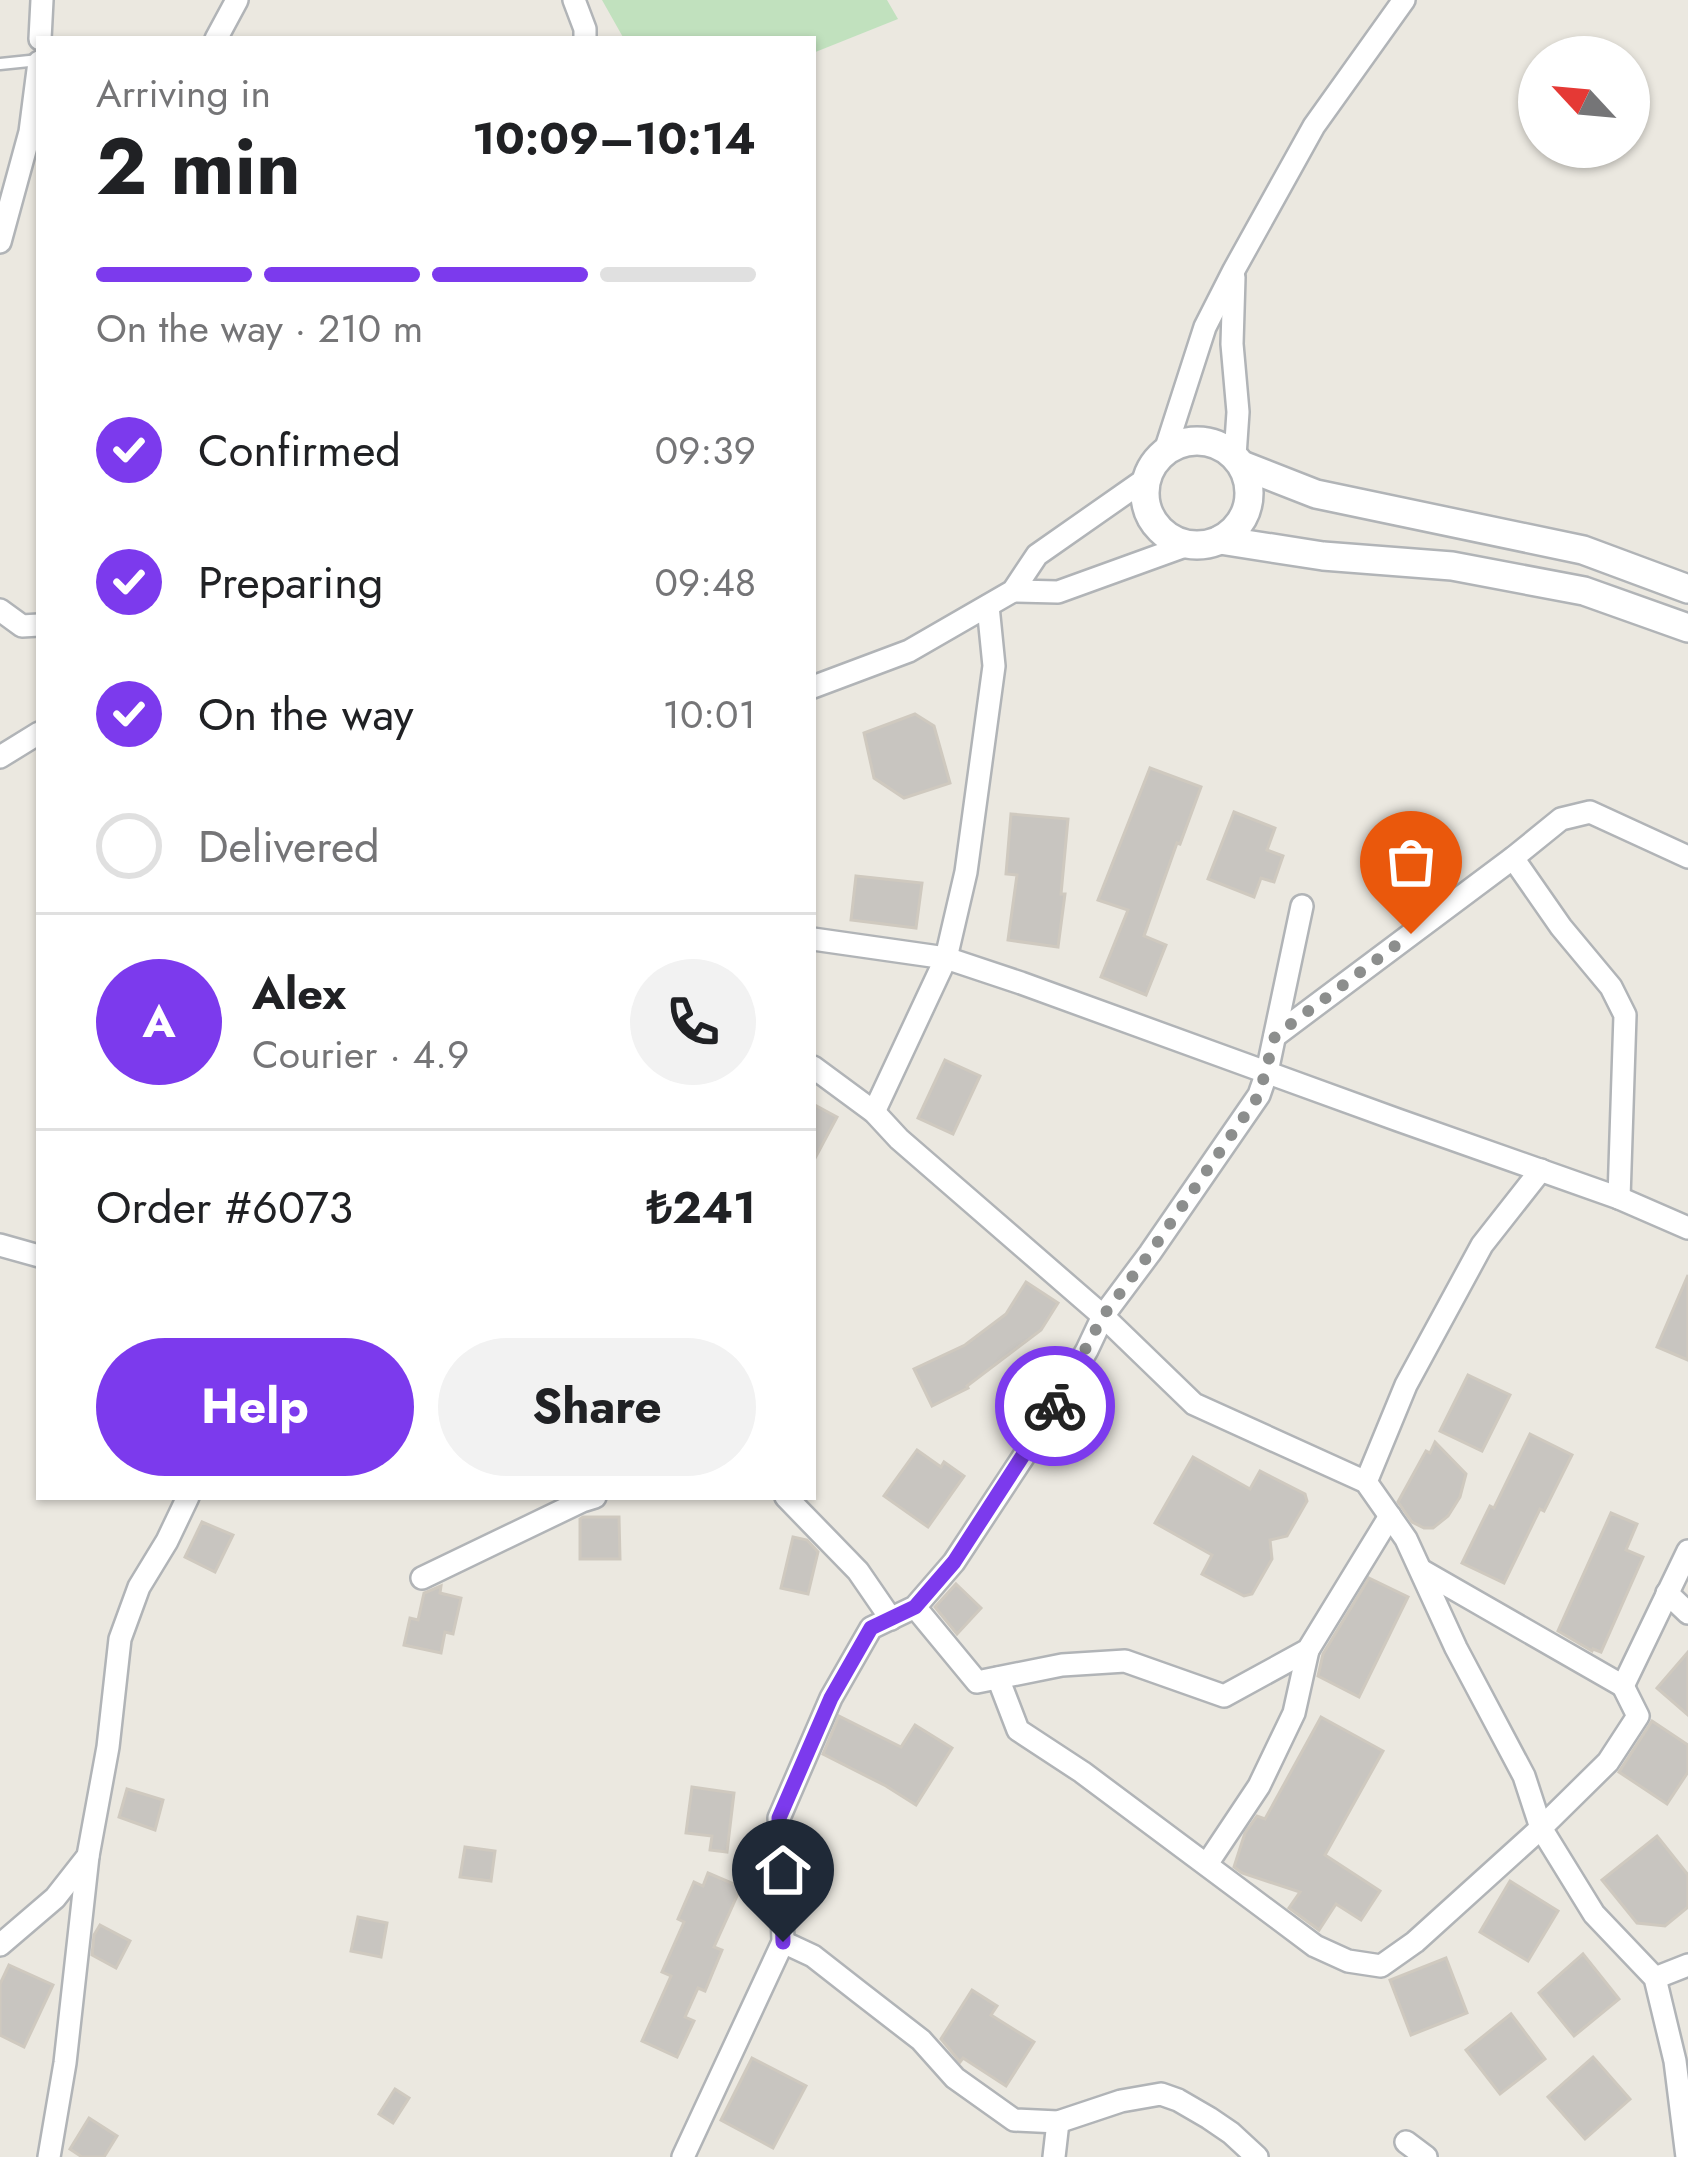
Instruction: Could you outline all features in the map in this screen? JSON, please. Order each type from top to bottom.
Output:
[{"type":"street","points":[[40,36],[42,0]]},
{"type":"street","points":[[218,36],[237,0]]},
{"type":"street","points":[[574,0],[585,36]]},
{"type":"street","points":[[1165,451],[1204,327],[1234,269],[1314,126],[1404,0]]},
{"type":"street","points":[[0,242],[30,132],[36,85]]},
{"type":"street","points":[[1012,591],[1058,592],[1188,544],[1210,544],[1238,526],[1248,507],[1250,485],[1239,460],[1232,344],[1234,269]]},
{"type":"street","points":[[1188,544],[1168,536],[1153,521],[1145,500],[1147,478],[1165,451],[1185,442],[1207,441],[1316,494],[1583,550],[1688,589]]},
{"type":"street","points":[[816,686],[909,651],[1012,591],[1037,555],[1147,478]]},
{"type":"street","points":[[1220,540],[1323,556],[1452,566],[1584,592],[1688,628]]},
{"type":"street","points":[[874,1112],[946,958],[967,872],[994,666],[988,606]]},
{"type":"street","points":[[0,610],[22,626],[36,626]]},
{"type":"street","points":[[0,757],[36,735]]},
{"type":"street","points":[[1275,1036],[1561,819],[1590,812],[1688,857]]},
{"type":"street","points":[[1513,858],[1611,987],[1625,1016],[1619,1198]]},
{"type":"street","points":[[682,2157],[783,1942],[779,1818],[831,1698],[871,1628],[915,1607],[954,1562],[1067,1384],[1103,1316],[1259,1095],[1302,906]]},
{"type":"street","points":[[816,939],[946,958],[1022,982],[1619,1198],[1688,1228]]},
{"type":"street","points":[[816,1068],[874,1112],[1103,1316],[1194,1404],[1366,1482],[1406,1539],[1456,1648],[1524,1776],[1540,1828],[1594,1914],[1655,1978],[1686,2121],[1687,2157]]},
{"type":"street","points":[[1366,1482],[1406,1385],[1482,1245],[1541,1170]]},
{"type":"street","points":[[0,1245],[36,1255]]},
{"type":"street","points":[[49,2157],[120,1639],[139,1587],[187,1500]]},
{"type":"street","points":[[422,1579],[586,1500]]},
{"type":"street","points":[[789,1500],[858,1571],[891,1618]]},
{"type":"street","points":[[1207,1864],[1259,1786],[1294,1713],[1307,1650],[1390,1516]]},
{"type":"street","points":[[1623,1687],[1688,1550]]},
{"type":"street","points":[[998,1678],[1018,1730],[1082,1772],[1315,1946],[1348,1961],[1381,1966],[1415,1942],[1540,1828],[1607,1762],[1638,1716],[1623,1687],[1420,1570]]},
{"type":"street","points":[[1667,1593],[1688,1613]]},
{"type":"street","points":[[915,1607],[977,1682],[1062,1665],[1125,1661],[1224,1696],[1307,1650]]},
{"type":"street","points":[[0,1945],[55,1898],[88,1856]]},
{"type":"street","points":[[783,1942],[813,1957],[859,1992],[921,2040],[955,2078],[1014,2120],[1058,2122],[1121,2101],[1161,2094],[1231,2132],[1257,2157]]},
{"type":"street","points":[[1655,1978],[1688,1965]]},
{"type":"street","points":[[1054,2157],[1058,2122]]},
{"type":"street","points":[[1221,2157],[1231,2132]]},
{"type":"street","points":[[1406,2142],[1426,2157]]},
{"type":"lane","points":[[0,64],[36,61]]},
{"type":"green space","points":[[602,0],[887,0],[898,19],[816,52],[816,36],[622,36]]},
{"type":"building","points":[[915,714],[934,726],[950,783],[904,798],[874,778],[864,733]]},
{"type":"building","points":[[1150,768],[1201,787],[1144,936],[1166,945],[1146,995],[1101,977],[1128,910],[1098,900]]},
{"type":"building","points":[[1234,812],[1275,828],[1267,850],[1283,856],[1274,882],[1261,878],[1254,897],[1208,879]]},
{"type":"building","points":[[1011,814],[1068,819],[1058,947],[1008,940],[1017,875],[1006,874]]},
{"type":"building","points":[[856,876],[922,883],[916,928],[851,920]]},
{"type":"building","points":[[945,1060],[980,1076],[953,1134],[918,1118]]},
{"type":"building","points":[[816,1106],[837,1117],[816,1156]]},
{"type":"building","points":[[1688,1275],[1688,1360],[1657,1347]]},
{"type":"building","points":[[1026,1282],[1058,1303],[1041,1330],[968,1388],[932,1406],[914,1369],[965,1345],[1006,1314]]},
{"type":"building","points":[[1468,1375],[1510,1395],[1482,1451],[1440,1431]]},
{"type":"building","points":[[1530,1434],[1572,1455],[1504,1583],[1462,1563]]},
{"type":"building","points":[[1435,1442],[1466,1474],[1448,1516],[1433,1528],[1424,1528],[1412,1522],[1398,1502]]},
{"type":"building","points":[[917,1450],[964,1476],[928,1527],[884,1496]]},
{"type":"building","points":[[1193,1457],[1250,1489],[1260,1471],[1305,1494],[1307,1501],[1287,1536],[1270,1540],[1272,1559],[1252,1594],[1244,1596],[1202,1574],[1212,1555],[1155,1523]]},
{"type":"building","points":[[1611,1513],[1637,1524],[1626,1550],[1643,1557],[1601,1652],[1558,1631]]},
{"type":"building","points":[[583,1517],[619,1517],[620,1559],[580,1559]]},
{"type":"building","points":[[202,1522],[233,1535],[215,1572],[185,1557]]},
{"type":"building","points":[[793,1537],[807,1540],[818,1552],[808,1594],[781,1588]]},
{"type":"building","points":[[1369,1578],[1408,1597],[1359,1697],[1318,1676],[1323,1654]]},
{"type":"building","points":[[956,1584],[981,1608],[957,1634],[935,1607]]},
{"type":"building","points":[[441,1586],[440,1593],[461,1598],[453,1634],[445,1632],[441,1653],[404,1645],[410,1618],[418,1620],[424,1593]]},
{"type":"building","points":[[1688,1652],[1688,1715],[1657,1688]]},
{"type":"building","points":[[839,1716],[901,1747],[915,1725],[952,1748],[916,1805],[823,1754]]},
{"type":"building","points":[[1321,1717],[1383,1751],[1325,1855],[1380,1891],[1361,1920],[1336,1904],[1319,1930],[1289,1908],[1300,1892],[1234,1867],[1245,1833],[1257,1816],[1265,1819]]},
{"type":"building","points":[[1652,1721],[1688,1745],[1688,1772],[1667,1804],[1619,1772]]},
{"type":"building","points":[[692,1787],[734,1793],[727,1852],[710,1850],[712,1836],[686,1833]]},
{"type":"building","points":[[127,1789],[163,1800],[155,1830],[119,1817]]},
{"type":"building","points":[[1657,1836],[1688,1875],[1688,1907],[1665,1926],[1637,1923],[1602,1880]]},
{"type":"building","points":[[465,1847],[495,1851],[491,1881],[460,1877]]},
{"type":"building","points":[[708,1873],[741,1887],[714,1947],[722,1950],[705,1991],[698,1988],[685,2017],[694,2021],[677,2057],[642,2041],[671,1976],[662,1972],[684,1922],[678,1919],[694,1882],[703,1886]]},
{"type":"building","points":[[1510,1881],[1558,1911],[1528,1961],[1480,1932]]},
{"type":"building","points":[[358,1917],[387,1923],[381,1957],[351,1951]]},
{"type":"building","points":[[100,1925],[130,1941],[116,1968],[92,1955]]},
{"type":"building","points":[[1583,1954],[1619,1999],[1574,2036],[1539,1993]]},
{"type":"building","points":[[1446,1958],[1467,2013],[1411,2035],[1390,1980]]},
{"type":"building","points":[[9,1965],[53,1985],[24,2047],[0,2035],[0,1984]]},
{"type":"building","points":[[972,1990],[997,2006],[991,2015],[1034,2042],[1006,2086],[963,2058],[960,2062],[941,2039]]},
{"type":"building","points":[[1511,2014],[1545,2059],[1500,2094],[1466,2050]]},
{"type":"building","points":[[1593,2057],[1630,2099],[1585,2139],[1548,2097]]},
{"type":"building","points":[[752,2058],[806,2086],[773,2148],[721,2120]]},
{"type":"building","points":[[395,2089],[409,2098],[393,2123],[379,2114]]},
{"type":"building","points":[[89,2118],[117,2136],[104,2157],[82,2157],[70,2149]]},
{"type":"way so far","points":[[1055,1406],[1103,1316],[1259,1095],[1275,1036],[1411,934]]},
{"type":"route","points":[[783,1942],[779,1818],[831,1698],[871,1628],[915,1607],[954,1562],[1055,1406]]}]
